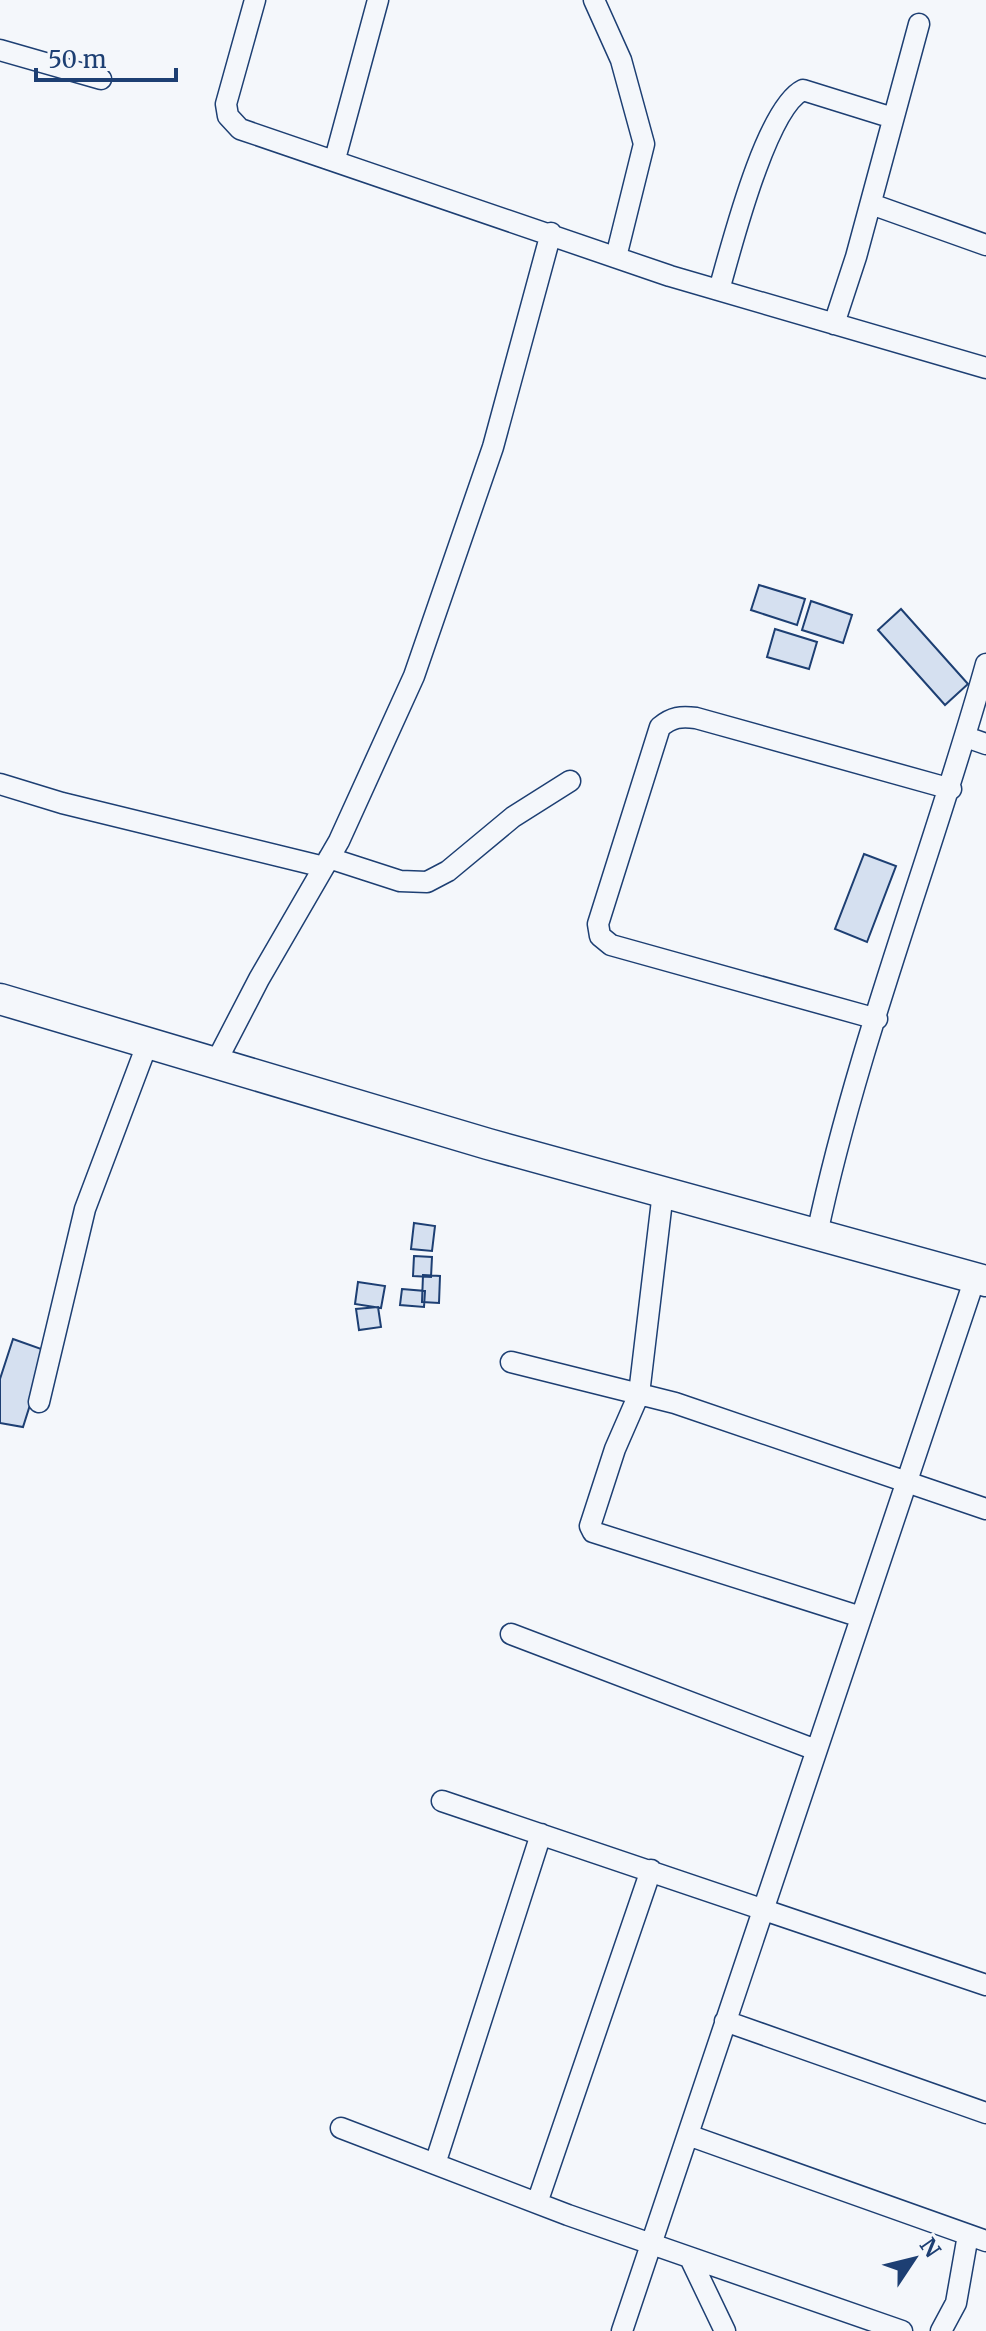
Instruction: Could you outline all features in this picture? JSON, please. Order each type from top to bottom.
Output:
[{"type":"highway","points":[[0,999],[663,1192],[980,1279]]},
{"type":"street","points":[[255,0],[226,104],[228,116],[240,129],[719,290],[986,368]]},
{"type":"street","points":[[335,159],[378,0]]},
{"type":"street","points":[[594,0],[621,60],[644,144],[616,257]]},
{"type":"street","points":[[834,324],[871,204],[919,24]]},
{"type":"street","points":[[0,50],[101,79]]},
{"type":"street","points":[[719,290],[753,177],[793,94],[803,90],[893,118]]},
{"type":"street","points":[[871,204],[986,245]]},
{"type":"street","points":[[216,1062],[327,862],[414,676],[451,579],[493,447],[551,233]]},
{"type":"street","points":[[817,1234],[832,1162],[951,789],[986,664]]},
{"type":"street","points":[[877,1019],[611,945],[600,936],[598,924],[660,727],[669,720],[696,718],[951,789]]},
{"type":"street","points":[[966,737],[986,744]]},
{"type":"street","points":[[0,784],[62,803],[400,881],[427,882],[448,871],[513,817],[570,781]]},
{"type":"street","points":[[39,1402],[85,1209],[148,1042]]},
{"type":"street","points":[[663,1192],[639,1394],[590,1519],[593,1532],[861,1617]]},
{"type":"street","points":[[622,2331],[905,1483],[980,1279]]},
{"type":"street","points":[[511,1362],[675,1403],[986,1509]]},
{"type":"street","points":[[511,1634],[816,1750]]},
{"type":"street","points":[[442,1801],[986,1985]]},
{"type":"street","points":[[435,2164],[541,1834]]},
{"type":"street","points":[[537,2203],[651,1870]]},
{"type":"street","points":[[725,2021],[986,2113]]},
{"type":"street","points":[[341,2128],[537,2203],[902,2331]]},
{"type":"street","points":[[688,2135],[977,2238],[956,2303],[941,2331]]},
{"type":"street","points":[[690,2258],[725,2331]]},
{"type":"building","points":[[759,585],[805,599],[797,625],[751,610]]},
{"type":"building","points":[[811,601],[852,615],[843,643],[802,630]]},
{"type":"building","points":[[901,609],[968,684],[945,705],[878,630]]},
{"type":"building","points":[[775,629],[817,642],[809,669],[767,657]]},
{"type":"building","points":[[864,854],[896,866],[867,942],[835,929]]},
{"type":"building","points":[[414,1223],[435,1226],[432,1251],[411,1249]]},
{"type":"building","points":[[414,1256],[432,1257],[431,1277],[413,1276]]},
{"type":"building","points":[[423,1275],[440,1276],[439,1303],[422,1302]]},
{"type":"building","points":[[358,1282],[385,1286],[381,1308],[355,1304]]},
{"type":"building","points":[[402,1289],[425,1291],[424,1307],[400,1305]]},
{"type":"building","points":[[378,1307],[381,1327],[359,1330],[356,1309]]},
{"type":"building","points":[[13,1339],[47,1351],[23,1427],[0,1423],[0,1379]]}]
